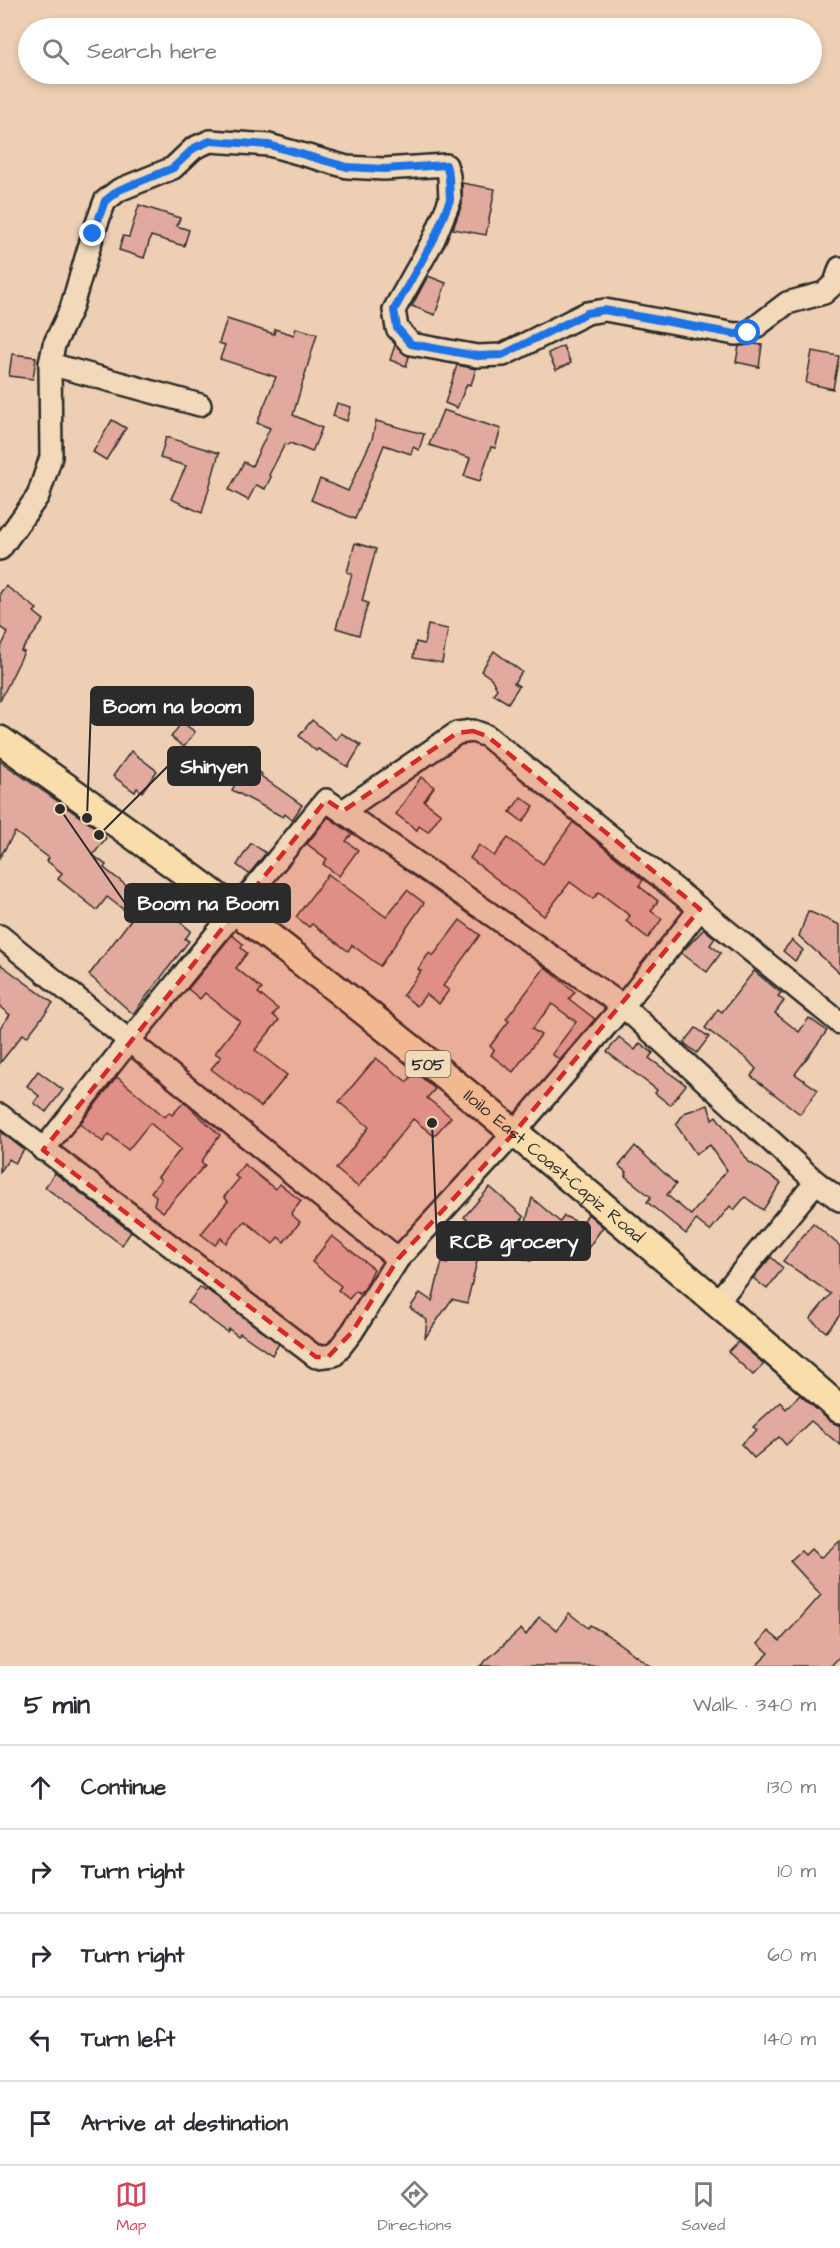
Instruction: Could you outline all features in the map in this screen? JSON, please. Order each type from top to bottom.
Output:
[{"type":"main road","name":"Iloilo East Coast-Capiz Road","points":[[0,740],[236,911],[514,1133],[717,1302],[840,1409]]},
{"type":"street","points":[[0,549],[38,496],[51,457],[50,364],[54,345],[72,309],[93,234],[105,201],[119,190],[173,168],[194,148],[210,141],[269,145],[347,167],[384,169],[446,165],[450,200],[434,239],[394,310],[397,328],[411,344],[433,350],[477,356],[502,355],[587,313],[604,310],[735,334],[748,333],[787,303],[824,293],[835,283],[840,268]]},
{"type":"street","points":[[50,364],[200,405]]},
{"type":"street","points":[[343,811],[457,733],[473,731],[487,736],[840,1023]]},
{"type":"street","points":[[43,1150],[326,800],[623,1006],[816,1182],[840,1200]]},
{"type":"street","points":[[0,1115],[316,1357],[334,1355],[352,1332],[398,1259],[514,1133],[623,1006],[700,909]]},
{"type":"street","points":[[0,936],[398,1259]]},
{"type":"street","points":[[717,1302],[816,1182]]},
{"type":"highlighted area","points":[[473,731],[487,736],[700,909],[514,1133],[398,1259],[352,1332],[328,1357],[316,1357],[43,1150],[326,800],[343,811],[457,733]]},
{"type":"building","points":[[462,183],[495,189],[486,235],[453,229],[462,204]]},
{"type":"building","points":[[139,205],[180,218],[177,226],[189,230],[184,246],[151,236],[144,258],[119,250],[123,236],[129,237]]},
{"type":"building","points":[[428,276],[446,283],[435,315],[412,306]]},
{"type":"building","points":[[227,319],[274,334],[275,329],[294,335],[296,328],[317,334],[293,415],[322,428],[312,452],[290,443],[285,444],[269,475],[271,477],[265,489],[256,485],[248,500],[229,490],[244,462],[252,466],[270,428],[257,423],[276,377],[220,359],[225,345],[219,343]]},
{"type":"building","points":[[395,345],[409,357],[406,366],[390,360]]},
{"type":"building","points":[[762,345],[759,367],[736,362],[739,346]]},
{"type":"building","points":[[563,346],[571,363],[556,370],[548,353]]},
{"type":"building","points":[[812,351],[839,356],[833,389],[806,383]]},
{"type":"building","points":[[12,354],[36,357],[33,379],[9,376]]},
{"type":"building","points":[[457,365],[476,369],[471,385],[467,384],[457,408],[445,403]]},
{"type":"building","points":[[337,403],[351,407],[347,421],[333,416]]},
{"type":"building","points":[[443,410],[501,429],[495,448],[491,447],[480,481],[464,476],[470,458],[429,445]]},
{"type":"building","points":[[112,420],[126,428],[106,460],[93,452]]},
{"type":"building","points":[[376,421],[424,434],[419,450],[413,447],[411,454],[384,445],[355,519],[311,500],[320,479],[348,491],[372,439]]},
{"type":"building","points":[[166,437],[219,453],[202,513],[171,499],[186,466],[160,458]]},
{"type":"building","points":[[355,543],[376,549],[362,601],[368,603],[359,635],[336,628],[352,574],[347,572]]},
{"type":"building","points":[[6,586],[37,609],[34,612],[44,620],[21,651],[24,652],[0,701],[0,649],[8,633],[0,627],[0,593]]},
{"type":"building","points":[[428,625],[448,629],[442,663],[413,658],[416,642],[424,644]]},
{"type":"building","points":[[494,651],[522,672],[514,683],[519,686],[508,703],[493,694],[497,689],[491,678],[481,671]]},
{"type":"building","points":[[312,720],[336,740],[341,733],[361,745],[348,767],[318,749],[316,751],[299,736]]},
{"type":"building","points":[[182,722],[195,732],[184,747],[171,737]]},
{"type":"building","points":[[131,751],[157,771],[142,792],[137,788],[135,792],[113,776]]},
{"type":"building","points":[[0,761],[93,826],[106,838],[93,855],[106,865],[104,868],[145,900],[148,897],[191,931],[185,939],[189,941],[133,1014],[89,975],[133,917],[107,897],[97,910],[58,879],[62,873],[47,861],[49,858],[15,832],[0,857]]},
{"type":"building","points":[[247,766],[262,774],[261,776],[302,805],[292,820],[285,814],[283,817],[232,790],[236,783],[231,781],[238,768],[243,771]]},
{"type":"building","points":[[421,777],[434,787],[424,801],[441,814],[428,832],[419,826],[417,830],[396,814]]},
{"type":"building","points":[[521,797],[534,806],[523,822],[510,812]]},
{"type":"building","points":[[328,817],[352,834],[346,841],[358,850],[339,876],[323,864],[327,859],[307,844]]},
{"type":"building","points":[[573,822],[643,880],[639,886],[658,901],[651,911],[662,919],[648,938],[626,921],[630,916],[599,892],[593,899],[570,882],[544,916],[470,858],[479,845],[494,856],[508,838],[543,864]]},
{"type":"building","points":[[251,843],[266,853],[249,874],[237,865]]},
{"type":"building","points":[[328,874],[386,917],[407,890],[424,903],[380,966],[352,945],[348,951],[312,924],[309,927],[296,917]]},
{"type":"building","points":[[808,911],[840,925],[840,973],[799,936]]},
{"type":"building","points":[[460,920],[480,935],[443,986],[449,990],[439,1004],[426,994],[417,1006],[403,995],[421,971],[418,969],[429,953],[433,956]]},
{"type":"building","points":[[704,929],[715,938],[710,945],[721,953],[707,972],[681,953]]},
{"type":"building","points":[[232,935],[243,944],[241,948],[247,953],[236,968],[262,989],[258,993],[278,1009],[273,1015],[279,1020],[255,1050],[287,1075],[261,1107],[211,1069],[221,1057],[215,1053],[240,1021],[205,993],[200,999],[188,989]]},
{"type":"building","points":[[792,940],[803,950],[795,961],[783,951]]},
{"type":"building","points":[[0,964],[53,1003],[27,1037],[23,1034],[0,1063],[0,1028],[10,1015],[0,1007]]},
{"type":"building","points":[[545,967],[575,992],[569,999],[595,1019],[560,1060],[552,1054],[576,1022],[552,1004],[532,1029],[541,1035],[513,1072],[491,1055],[494,1050],[490,1046],[509,1021],[506,1019]]},
{"type":"building","points":[[754,971],[781,993],[778,996],[784,1001],[775,1013],[799,1032],[809,1018],[827,1031],[795,1074],[818,1090],[800,1114],[751,1076],[756,1069],[747,1059],[705,1028],[718,1009],[722,1012]]},
{"type":"building","points":[[696,1028],[709,1037],[697,1053],[684,1043]]},
{"type":"building","points":[[619,1037],[635,1050],[640,1043],[653,1053],[649,1058],[686,1085],[670,1105],[655,1093],[657,1090],[607,1052]]},
{"type":"building","points":[[376,1058],[407,1082],[415,1072],[435,1089],[427,1098],[451,1117],[434,1136],[413,1119],[358,1187],[336,1169],[369,1127],[339,1102]]},
{"type":"building","points":[[38,1071],[63,1090],[46,1112],[34,1103],[39,1096],[27,1086]]},
{"type":"building","points":[[117,1077],[165,1117],[169,1112],[172,1115],[184,1102],[220,1135],[201,1162],[205,1165],[163,1212],[154,1205],[156,1196],[151,1192],[161,1180],[158,1177],[181,1149],[150,1123],[128,1150],[109,1134],[103,1142],[80,1124]]},
{"type":"building","points":[[708,1105],[712,1119],[716,1116],[749,1162],[781,1183],[763,1210],[745,1197],[734,1210],[730,1206],[710,1231],[696,1220],[686,1234],[647,1202],[651,1197],[625,1176],[627,1173],[619,1166],[635,1146],[676,1184],[667,1195],[691,1215],[727,1170],[710,1145],[696,1154],[676,1125],[684,1113]]},
{"type":"building","points":[[0,1131],[24,1150],[15,1163],[9,1159],[0,1172]]},
{"type":"building","points":[[244,1164],[275,1189],[280,1184],[301,1201],[291,1214],[300,1222],[284,1242],[278,1237],[273,1244],[245,1221],[226,1243],[221,1238],[215,1245],[201,1234],[228,1201],[224,1197],[239,1179],[235,1176]]},
{"type":"building","points":[[55,1173],[131,1232],[122,1245],[45,1187]]},
{"type":"building","points":[[490,1187],[524,1217],[498,1247],[464,1217]]},
{"type":"building","points":[[532,1198],[560,1222],[564,1216],[582,1224],[588,1214],[603,1227],[588,1248],[586,1260],[532,1256],[531,1261],[517,1257]]},
{"type":"building","points":[[813,1223],[840,1246],[840,1315],[826,1332],[810,1319],[831,1294],[783,1261]]},
{"type":"building","points":[[332,1236],[374,1269],[365,1288],[359,1294],[356,1291],[349,1299],[338,1290],[341,1286],[312,1262]]},
{"type":"building","points":[[452,1241],[485,1249],[478,1257],[467,1303],[452,1299],[425,1338],[427,1320],[410,1308],[420,1293],[432,1301],[442,1262],[447,1264]]},
{"type":"building","points":[[771,1257],[783,1268],[767,1289],[753,1278]]},
{"type":"building","points":[[200,1287],[205,1291],[206,1289],[279,1344],[272,1355],[240,1333],[238,1336],[229,1329],[227,1332],[188,1303]]},
{"type":"building","points":[[738,1342],[764,1364],[753,1375],[728,1352]]},
{"type":"building","points":[[800,1395],[830,1421],[840,1426],[840,1445],[811,1421],[786,1445],[779,1437],[754,1458],[741,1444],[757,1430],[753,1427],[780,1402],[786,1409]]},
{"type":"building","points":[[840,1541],[840,1656],[831,1666],[756,1666],[769,1653],[758,1644],[768,1631],[780,1641],[821,1595],[790,1561],[801,1551],[805,1555],[811,1549],[820,1558]]},
{"type":"building","points":[[569,1613],[588,1628],[590,1625],[606,1634],[650,1666],[480,1666],[521,1629],[526,1635],[539,1617],[557,1630]]},
{"type":"place","name":"Boom na Boom","points":[[60,809]]},
{"type":"place","name":"Boom na boom","points":[[87,818]]},
{"type":"place","name":"Shinyen","points":[[99,835]]},
{"type":"place","name":"RCB grocery","points":[[432,1123]]},
{"type":"route","points":[[93,234],[105,201],[119,190],[173,168],[194,148],[210,141],[269,145],[347,167],[384,169],[446,165],[450,200],[434,239],[394,310],[397,328],[411,344],[433,350],[477,356],[502,355],[587,313],[604,310],[735,334],[748,333]]}]
